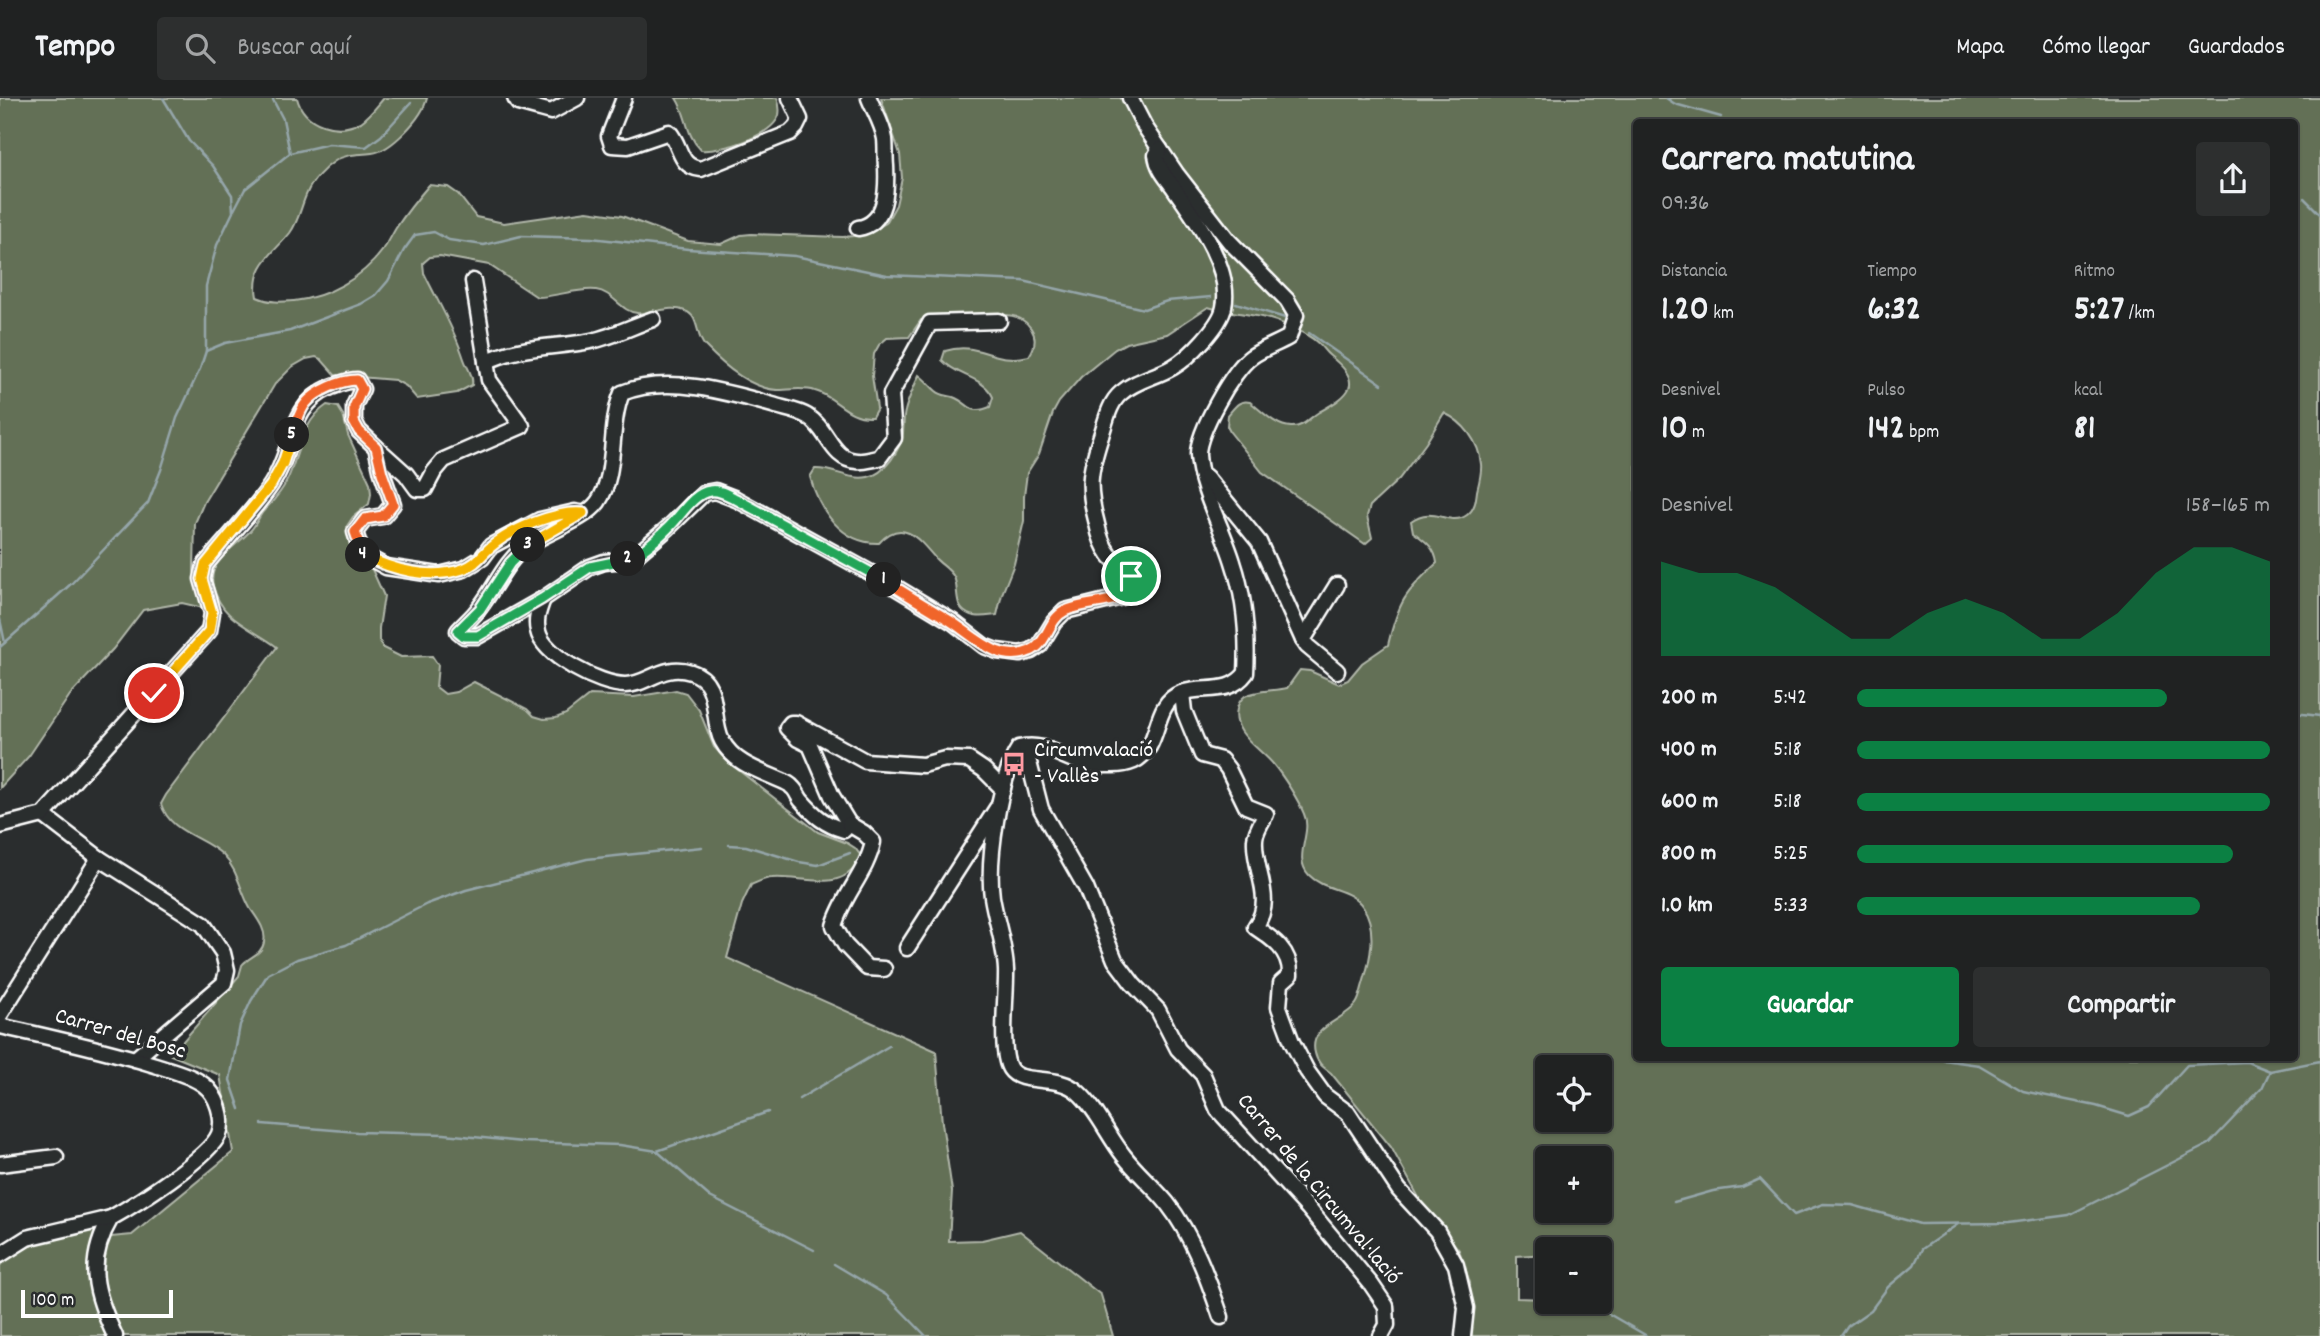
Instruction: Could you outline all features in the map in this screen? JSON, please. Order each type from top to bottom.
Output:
[{"type":"street","points":[[515,98],[518,103],[551,112],[576,98]]},
{"type":"street","points":[[624,98],[609,136],[611,145],[628,146],[669,132],[676,139],[685,164],[692,169],[701,169],[790,132],[800,119],[790,98]]},
{"type":"street","points":[[858,228],[874,222],[887,190],[885,138],[869,98]]},
{"type":"street","points":[[1130,98],[1160,149],[1229,240],[1287,300],[1296,315],[1289,337],[1252,356],[1234,376],[1198,443],[1201,471],[1234,562],[1245,608],[1246,673],[1226,688],[1182,693],[1169,700],[1162,712],[1152,746],[1144,755],[1127,764],[1087,764],[1041,747],[1019,748],[1014,755],[1000,804],[991,873],[992,898],[1004,948],[1004,1014],[1006,1060],[1009,1068],[1016,1076],[1056,1081],[1080,1093],[1124,1156],[1167,1203],[1181,1224],[1210,1285],[1221,1318]]},
{"type":"street","points":[[999,321],[930,323],[891,394],[894,438],[879,458],[856,462],[836,453],[827,436],[808,416],[748,398],[681,385],[639,386],[622,393],[615,409],[609,475],[597,502],[524,547],[510,563],[480,609],[458,631],[464,636],[478,636],[530,614],[542,599],[590,567],[635,556],[668,528],[699,496],[709,491],[736,499],[882,579],[953,622],[984,646],[997,651],[1020,654],[1031,651],[1040,645],[1054,622],[1065,611],[1122,597],[1128,590],[1131,576],[1107,552],[1089,491],[1094,457],[1109,413],[1113,402],[1131,386],[1176,366],[1216,325],[1225,304],[1223,281],[1206,235],[1162,173],[1156,155],[1160,149]]},
{"type":"street","points":[[0,826],[43,816],[209,631],[212,613],[202,579],[205,565],[271,485],[283,463],[305,404],[319,392],[349,380],[357,380],[362,389],[354,407],[354,422],[359,431],[406,474],[417,489],[425,489],[444,460],[522,426],[489,380],[473,281]]},
{"type":"street","points":[[486,362],[503,353],[595,340],[653,319]]},
{"type":"street","points":[[376,447],[393,504],[383,516],[365,519],[355,532],[362,554],[386,566],[439,575],[464,569],[482,558],[491,546],[500,540],[540,520],[575,512],[583,513]]},
{"type":"street","points":[[1201,471],[1259,542],[1303,640],[1337,671]]},
{"type":"street","points":[[1303,640],[1337,585]]},
{"type":"street","points":[[530,614],[540,638],[549,648],[597,681],[637,684],[661,672],[676,670],[691,671],[704,678],[712,691],[720,739],[732,757],[791,786],[821,821],[844,830],[849,824]]},
{"type":"street","points":[[1182,693],[1184,711],[1202,755],[1221,760],[1246,806],[1266,814],[1254,838],[1264,895],[1262,918],[1255,927],[1276,941],[1291,963],[1290,975],[1281,983],[1279,1007],[1292,1042],[1307,1071],[1325,1096],[1348,1112],[1399,1189],[1437,1231],[1456,1265],[1466,1308],[1463,1336]]},
{"type":"street","points":[[884,969],[867,968],[845,945],[834,926],[839,907],[870,857],[873,842],[849,824],[832,796],[810,745],[787,728],[790,723],[796,723],[865,761],[923,765],[945,759],[969,760],[984,770],[1003,789]]},
{"type":"street","name":"Carrer de la Circumval·lació","points":[[1024,747],[1041,809],[1086,888],[1115,960],[1158,1010],[1178,1049],[1203,1075],[1218,1110],[1308,1209],[1371,1284],[1386,1306],[1387,1325],[1381,1336]]},
{"type":"street","points":[[906,948],[1000,804]]},
{"type":"street","points":[[43,816],[99,858],[203,924],[223,953],[227,970],[224,983],[135,1059]]},
{"type":"street","points":[[0,1015],[99,858]]},
{"type":"street","name":"Carrer del Bosc","points":[[0,1026],[135,1059],[202,1084],[211,1092],[220,1113],[220,1124],[219,1133],[206,1152],[111,1218]]},
{"type":"street","points":[[0,1164],[56,1157]]},
{"type":"street","points":[[0,1255],[27,1238],[111,1218]]},
{"type":"street","points":[[111,1218],[97,1246],[95,1279],[99,1298],[115,1336]]},
{"type":"green space","points":[[0,98],[297,98],[301,107],[314,121],[342,128],[361,122],[384,98],[427,98],[413,123],[397,140],[380,151],[340,158],[315,179],[293,228],[265,261],[257,277],[257,297],[280,302],[307,299],[332,291],[365,270],[429,185],[448,187],[458,194],[476,217],[504,223],[587,211],[622,216],[688,241],[721,244],[741,235],[751,234],[843,237],[864,235],[886,223],[896,205],[902,178],[900,154],[881,98],[2320,98],[2320,1336],[1470,1336],[1470,1283],[1459,1250],[1423,1205],[1391,1147],[1331,1073],[1323,1067],[1315,1053],[1317,1036],[1351,1010],[1358,1000],[1371,945],[1368,916],[1352,896],[1315,880],[1304,868],[1302,853],[1306,821],[1301,808],[1277,769],[1242,733],[1236,718],[1238,705],[1249,694],[1287,688],[1300,670],[1310,671],[1339,684],[1348,680],[1362,663],[1388,645],[1404,599],[1437,563],[1432,549],[1413,532],[1411,521],[1419,516],[1434,515],[1454,519],[1470,513],[1475,504],[1480,478],[1480,456],[1469,434],[1458,422],[1444,413],[1399,479],[1370,506],[1367,516],[1372,538],[1365,544],[1262,472],[1227,426],[1228,415],[1237,405],[1246,401],[1280,424],[1299,426],[1339,400],[1349,388],[1350,381],[1341,365],[1316,341],[1277,321],[1208,307],[1167,334],[1126,343],[1115,349],[1081,377],[1059,402],[1039,454],[1027,473],[1024,521],[1014,564],[997,615],[976,616],[962,609],[950,571],[916,538],[902,531],[887,535],[879,543],[853,538],[826,512],[810,477],[815,469],[868,477],[886,466],[902,439],[905,411],[919,375],[942,395],[953,397],[978,410],[990,407],[993,397],[989,390],[948,366],[942,360],[945,351],[967,348],[1005,357],[1029,356],[1033,349],[1034,335],[1027,323],[1021,319],[1006,315],[921,320],[909,337],[887,338],[874,354],[872,376],[877,408],[872,417],[863,417],[815,391],[777,390],[747,380],[705,346],[693,317],[685,311],[673,309],[631,312],[607,294],[596,290],[537,297],[489,265],[440,256],[430,257],[423,263],[424,273],[456,337],[471,375],[472,385],[457,393],[417,399],[406,386],[395,380],[335,375],[316,357],[292,367],[275,384],[204,502],[195,523],[194,571],[203,608],[182,603],[143,610],[113,649],[70,695],[29,756],[0,788]]},
{"type":"green space","points":[[676,98],[777,98],[779,115],[775,123],[757,136],[720,148],[701,150],[692,138]]},
{"type":"green space","points":[[327,405],[338,407],[343,415],[348,435],[370,483],[369,504],[353,517],[347,526],[350,546],[371,567],[384,596],[379,628],[379,639],[383,648],[401,657],[432,656],[438,665],[436,687],[445,694],[456,692],[474,682],[544,719],[566,714],[590,695],[634,697],[676,690],[686,693],[699,710],[714,747],[728,762],[818,832],[855,848],[861,856],[854,868],[845,876],[834,880],[772,878],[751,885],[742,904],[727,958],[936,1051],[942,1123],[952,1191],[949,1241],[982,1240],[1020,1231],[1101,1295],[1113,1336],[0,1336],[0,1266],[7,1257],[40,1239],[91,1227],[102,1229],[101,1238],[132,1235],[233,1152],[220,1075],[171,1055],[239,976],[242,965],[261,950],[265,937],[228,861],[215,849],[179,828],[165,814],[161,804],[277,647],[230,615],[217,598],[212,577],[218,562],[252,529],[284,486],[303,436],[316,414]]},
{"type":"waterway","points":[[0,647],[72,583],[148,503],[177,418],[206,351],[206,286],[217,245],[233,212],[232,195],[213,166],[189,141],[163,98]]},
{"type":"waterway","points":[[234,210],[245,189],[290,153],[283,119],[272,98]]},
{"type":"waterway","points":[[1666,98],[1675,104],[1721,117]]},
{"type":"waterway","points":[[290,153],[329,144],[366,147],[381,136],[411,103]]},
{"type":"waterway","points":[[2304,198],[2320,214]]},
{"type":"waterway","points":[[206,351],[225,343],[290,331],[361,304],[376,295],[388,281],[415,235],[434,232],[449,240],[484,245],[521,236],[591,238],[688,249],[795,256],[887,275],[1023,281],[1144,309],[1167,301],[1211,297]]},
{"type":"waterway","points":[[1236,303],[1285,318]]},
{"type":"waterway","points":[[1309,333],[1382,384]]},
{"type":"waterway","points":[[0,619],[5,643]]},
{"type":"waterway","points":[[2298,713],[2320,716]]},
{"type":"waterway","points":[[729,845],[746,846],[818,865],[850,853]]},
{"type":"waterway","points":[[240,1109],[230,1080],[240,1025],[268,974],[297,959],[346,945],[427,904],[466,890],[587,859],[702,847]]},
{"type":"waterway","points":[[799,1099],[889,1046]]},
{"type":"waterway","points":[[1950,1061],[1979,1065],[2023,1091],[2096,1106],[2129,1116],[2149,1107],[2187,1065],[2247,1062],[2270,1071]]},
{"type":"waterway","points":[[1674,1202],[1713,1191],[1742,1187],[1760,1179],[1794,1215],[1823,1204],[1852,1205],[1920,1224],[2008,1223],[2069,1215],[2209,1144],[2262,1088],[2270,1071],[2320,1061]]},
{"type":"waterway","points":[[657,1151],[768,1112]]},
{"type":"waterway","points":[[262,1124],[357,1132],[444,1134],[523,1142],[620,1145],[657,1151],[710,1197],[814,1250]]},
{"type":"waterway","points":[[1841,1336],[1848,1326],[1871,1310],[1888,1287],[1914,1265],[1922,1249],[1958,1224]]},
{"type":"waterway","points":[[834,1264],[886,1295],[926,1336]]},
{"type":"waterway","points":[[1609,1314],[1647,1336]]},
{"type":"place","name":"Circumvalació - Vallès","points":[[1014,764]]},
{"type":"route","points":[[154,693],[209,631],[212,613],[202,579],[205,565],[271,485],[283,463],[305,404],[319,392],[349,380],[357,380],[362,389],[354,407],[354,422],[359,431],[376,447],[393,504],[383,516],[365,519],[355,532],[362,554],[386,566],[439,575],[464,569],[482,558],[491,546],[540,520],[575,512],[583,513],[524,547],[510,563],[480,609],[458,631],[464,636],[478,636],[590,567],[635,556],[668,528],[691,503],[709,491],[722,492],[736,499],[882,579],[953,622],[984,646],[1009,654],[1031,651],[1040,645],[1058,616],[1065,611],[1122,597],[1131,584],[1131,576]]}]
